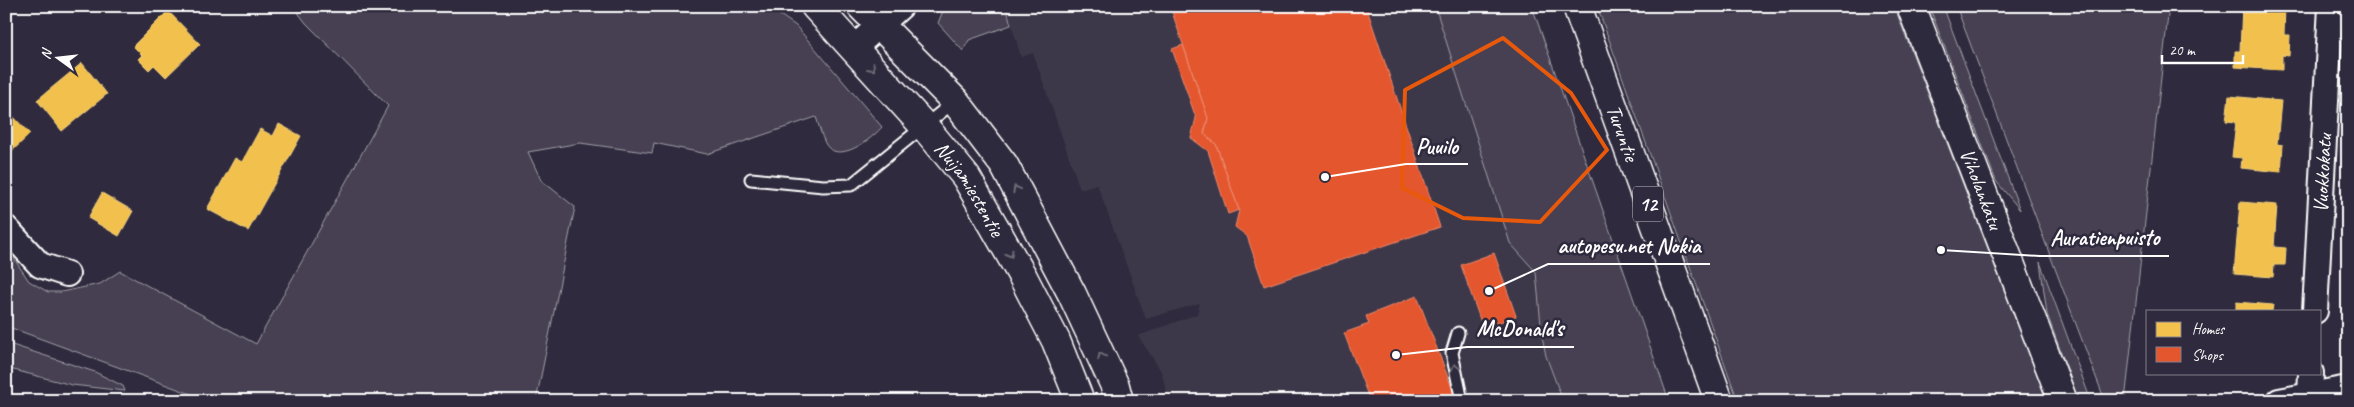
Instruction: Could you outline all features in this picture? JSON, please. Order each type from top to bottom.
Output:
[{"type":"main road","name":"Nuijamiestentie","points":[[815,6],[924,126],[966,177],[1023,277],[1056,341],[1080,401]]},
{"type":"main road","name":"Nuijamiestentie","points":[[861,6],[956,101],[1004,165],[1072,294],[1115,386],[1119,401]]},
{"type":"main road","name":"Turuntie","points":[[1577,6],[1719,401]]},
{"type":"main road","name":"Viholankatu","points":[[1911,6],[2063,401]]},
{"type":"street","points":[[854,48],[901,6]]},
{"type":"street","name":"Vuokkokatu","points":[[2315,310],[2331,6]]},
{"type":"street","points":[[6,228],[40,265],[67,274]]},
{"type":"street","points":[[2279,401],[2311,384],[2348,388]]},
{"type":"lane","points":[[751,179],[823,186],[851,185],[956,101]]},
{"type":"lane","points":[[1458,333],[1452,353],[1462,401]]},
{"type":"highlighted area","points":[[1503,38],[1571,93],[1607,150],[1540,222],[1463,218],[1402,188],[1405,90]]},
{"type":"shaded area","points":[[293,6],[767,6],[796,26],[882,127],[863,143],[846,151],[838,152],[830,149],[825,143],[816,117],[707,154],[654,143],[652,153],[580,143],[528,152],[541,180],[575,207],[536,401],[217,401],[194,395],[6,326],[6,247],[29,281],[48,292],[61,292],[100,284],[120,271],[256,344],[388,106],[306,23]]},
{"type":"shaded area","points":[[945,6],[1006,6],[1011,25],[969,40],[963,51],[938,23]]},
{"type":"shaded area","points":[[1006,6],[1435,6],[1510,243],[1536,272],[1542,336],[1546,356],[1563,401],[1169,401],[1161,371],[1138,336],[1197,314],[1200,303],[1146,319],[1097,184],[1080,189],[1033,53],[1021,57]]},
{"type":"shaded area","points":[[1435,6],[1532,6],[1669,401],[1563,401],[1546,356],[1542,336],[1536,272],[1510,243]]},
{"type":"shaded area","points":[[1597,6],[1894,6],[2047,401],[1738,401]]},
{"type":"shaded area","points":[[1929,6],[1943,6],[2020,210],[1996,181]]},
{"type":"shaded area","points":[[1956,6],[2169,6],[2125,401],[2105,401]]},
{"type":"shaded area","points":[[2040,262],[2091,401],[2079,401],[2047,314]]},
{"type":"shaded area","points":[[6,343],[95,372],[123,386],[125,391],[72,385],[6,368]]},
{"type":"building: Homes","points":[[2242,6],[2285,6],[2284,35],[2290,35],[2289,56],[2282,55],[2282,70],[2235,67],[2235,51],[2240,51]]},
{"type":"building: Homes","points":[[168,11],[200,44],[166,77],[154,65],[149,70],[138,59],[142,55],[133,46]]},
{"type":"building: Homes","points":[[82,63],[107,94],[62,131],[37,100]]},
{"type":"building: Homes","points":[[2229,96],[2281,101],[2277,144],[2283,145],[2281,172],[2241,168],[2242,158],[2232,157],[2236,122],[2226,121]]},
{"type":"building: Homes","points":[[6,109],[30,134],[8,155],[6,153]]},
{"type":"building: Homes","points":[[279,124],[301,136],[248,231],[207,209],[235,158],[242,162],[260,129],[273,136]]},
{"type":"building: Homes","points":[[102,193],[133,211],[119,236],[88,218]]},
{"type":"building: Homes","points":[[2240,202],[2277,205],[2274,247],[2286,248],[2285,265],[2274,265],[2273,277],[2234,274]]},
{"type":"building: Homes","points":[[2236,302],[2273,305],[2272,310],[2236,310]]},
{"type":"building: Shops","points":[[1170,6],[1366,6],[1440,227],[1264,286],[1247,236],[1235,227],[1239,210],[1216,144],[1204,134],[1208,118]]},
{"type":"building: Shops","points":[[1183,45],[1208,118],[1204,134],[1216,144],[1239,210],[1228,214],[1208,151],[1191,138],[1196,118],[1172,49]]},
{"type":"building: Shops","points":[[1494,253],[1516,316],[1483,328],[1461,265]]},
{"type":"building: Shops","points":[[1417,296],[1457,401],[1370,401],[1344,333],[1369,324],[1366,316]]},
{"type":"place","name":"Puuilo","points":[[1325,177]]},
{"type":"place","name":"Auratienpuisto","points":[[1941,250]]},
{"type":"place","name":"autopesu.net Nokia","points":[[1489,291]]},
{"type":"place","name":"McDonald's","points":[[1396,355]]}]
